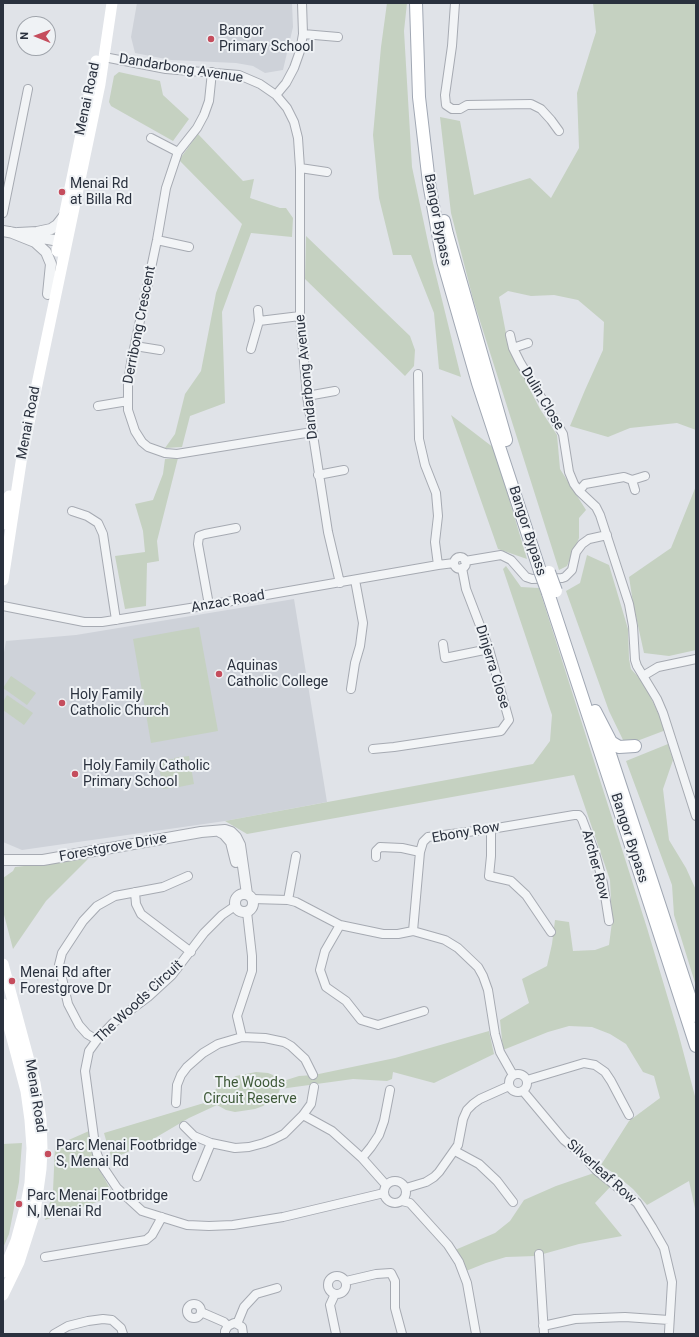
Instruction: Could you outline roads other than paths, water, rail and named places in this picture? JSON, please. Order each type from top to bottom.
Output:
[{"type":"main road","name":"Menai Road","points":[[3,524],[64,216],[101,57],[107,3]]},
{"type":"main road","name":"Menai Road","points":[[3,580],[20,467],[73,211],[112,3]]},
{"type":"main road","name":"Bangor Bypass","points":[[416,3],[419,98],[429,183],[443,261],[478,382],[617,773],[696,1016]]},
{"type":"main road","name":"Bangor Bypass","points":[[424,3],[423,28],[427,98],[435,171],[447,234],[544,570]]},
{"type":"main road","name":"Menai Road","points":[[59,241],[66,233],[73,211]]},
{"type":"main road","name":"Menai Road","points":[[59,241],[63,250],[61,268]]},
{"type":"main road","name":"Bangor Bypass","points":[[552,592],[625,827],[696,1046]]},
{"type":"main road","points":[[595,711],[611,742],[619,747],[635,746],[619,758],[617,773]]},
{"type":"main road","name":"Menai Road","points":[[3,964],[35,1083],[41,1119],[42,1149],[41,1176],[35,1212],[28,1238],[19,1262],[3,1295]]},
{"type":"main road","name":"Menai Road","points":[[3,1004],[26,1092],[32,1148],[30,1178],[26,1204],[16,1241],[3,1272]]},
{"type":"street","points":[[276,95],[286,83],[294,68],[300,51],[303,34],[302,3]]},
{"type":"street","points":[[455,3],[452,46],[445,95],[446,105],[452,109],[460,109],[467,105],[531,104],[541,109],[559,131]]},
{"type":"street","points":[[303,34],[338,37]]},
{"type":"street","name":"Dandarbong Avenue","points":[[101,57],[166,69],[239,75],[260,84],[276,95],[287,108],[294,122],[298,138],[300,168],[300,316],[307,396],[328,532],[340,583]]},
{"type":"street","name":"Derribong Crescent","points":[[212,72],[209,101],[204,116],[197,128],[178,152],[166,188],[128,383],[128,410],[133,425],[142,442],[148,447],[165,453],[185,452],[312,432]]},
{"type":"street","points":[[3,214],[28,89]]},
{"type":"street","points":[[151,138],[178,152]]},
{"type":"street","points":[[300,168],[327,172]]},
{"type":"street","points":[[6,232],[27,233],[51,229],[64,216]]},
{"type":"street","points":[[6,232],[59,241]]},
{"type":"street","points":[[6,232],[35,242],[46,252],[51,264],[48,294]]},
{"type":"street","points":[[157,240],[189,247]]},
{"type":"street","points":[[251,349],[259,321],[258,310]]},
{"type":"street","points":[[259,321],[300,316]]},
{"type":"street","name":"Dulin Close","points":[[510,335],[513,348],[520,362],[563,434],[569,472],[574,484],[596,508],[600,515],[631,615],[635,660],[657,699],[663,713],[696,816]]},
{"type":"street","points":[[513,348],[528,343]]},
{"type":"street","points":[[135,346],[160,350]]},
{"type":"street","points":[[418,374],[419,439],[425,465],[436,493],[438,516],[435,542],[438,565]]},
{"type":"street","points":[[307,396],[335,391]]},
{"type":"street","points":[[98,406],[128,401]]},
{"type":"street","points":[[318,475],[344,470]]},
{"type":"street","points":[[579,491],[585,484],[624,477],[632,480],[645,476]]},
{"type":"street","points":[[632,480],[635,490]]},
{"type":"street","points":[[72,511],[87,516],[98,523],[103,534],[116,620]]},
{"type":"street","points":[[209,605],[199,550],[200,536],[236,528]]},
{"type":"street","points":[[463,564],[501,555],[512,560],[526,577],[532,579],[562,578],[572,570],[576,552],[582,544],[588,539],[607,535]]},
{"type":"street","name":"Anzac Road","points":[[3,606],[84,622],[116,620],[340,583],[438,565],[454,563],[457,568],[463,564]]},
{"type":"street","name":"Dinjerra Close","points":[[373,749],[501,731],[509,720],[488,649],[466,589],[463,564]]},
{"type":"street","points":[[351,689],[363,623],[355,580]]},
{"type":"street","points":[[443,644],[445,658],[488,649]]},
{"type":"street","points":[[643,676],[658,666],[696,659]]},
{"type":"street","name":"Ebony Row","points":[[413,931],[420,852],[422,842],[428,837],[491,829],[574,815]]},
{"type":"street","name":"Archer Row","points":[[574,815],[579,815],[582,819],[595,853],[603,883],[609,921]]},
{"type":"street","points":[[491,829],[489,876],[511,882],[521,890],[551,932]]},
{"type":"street","name":"Forestgrove Drive","points":[[5,861],[43,860],[216,830],[224,834],[231,842],[247,896]]},
{"type":"street","points":[[376,857],[376,851],[380,847],[402,848],[420,852]]},
{"type":"street","points":[[288,900],[296,856]]},
{"type":"street","points":[[97,1040],[83,1030],[68,1004],[60,970],[59,961],[62,953],[80,927],[83,920],[97,906],[115,896],[163,887],[188,876]]},
{"type":"street","points":[[134,892],[136,904],[142,914],[191,952]]},
{"type":"street","points":[[247,896],[253,905],[251,910],[247,912],[240,912],[235,906],[235,900],[247,896],[288,900],[296,902],[340,926],[383,934],[398,934],[413,931],[445,940],[458,948],[478,967],[488,990],[495,1034],[500,1052],[513,1075]]},
{"type":"street","name":"The Woods Circuit","points":[[235,906],[222,915],[204,933],[172,975],[148,997],[113,1023],[89,1051],[85,1071],[97,1154],[101,1164],[117,1188],[142,1211],[188,1225],[233,1225],[283,1217],[385,1189]]},
{"type":"street","points":[[242,1037],[237,1016],[252,972],[252,956],[247,912]]},
{"type":"street","points":[[340,926],[325,951],[320,970],[326,987],[346,1001],[361,1020],[378,1025],[424,1011]]},
{"type":"street","points":[[176,1102],[177,1085],[181,1075],[187,1067],[203,1053],[218,1044],[242,1037],[265,1038],[284,1042],[291,1046],[305,1059],[313,1075]]},
{"type":"street","points":[[527,1080],[584,1063],[595,1065],[605,1072],[629,1115]]},
{"type":"street","points":[[520,1074],[527,1080],[527,1086],[523,1091],[518,1093],[514,1092],[509,1086],[509,1080],[513,1075],[520,1074]]},
{"type":"street","points":[[406,1188],[426,1182],[434,1177],[455,1151],[458,1145],[463,1119],[467,1110],[480,1099],[509,1086]]},
{"type":"street","points":[[184,1126],[194,1136],[211,1143],[235,1148],[249,1147],[274,1140],[284,1134],[303,1115],[311,1104],[314,1087]]},
{"type":"street","points":[[362,1158],[371,1148],[379,1135],[384,1121],[390,1090]]},
{"type":"street","name":"Silverleaf Row","points":[[523,1091],[564,1140],[584,1156],[596,1170],[637,1203],[652,1227],[664,1248],[672,1282],[669,1332]]},
{"type":"street","points":[[303,1115],[332,1131],[362,1158],[385,1189],[386,1199],[392,1203],[399,1203],[402,1201],[410,1203],[448,1245],[459,1262],[467,1283],[476,1334]]},
{"type":"street","points":[[197,1177],[211,1143]]},
{"type":"street","points":[[455,1151],[479,1164],[497,1181],[513,1202]]},
{"type":"street","points":[[385,1189],[392,1181],[399,1181],[406,1188],[406,1195],[402,1201]]},
{"type":"street","points":[[46,1257],[146,1240],[152,1235],[162,1217]]},
{"type":"street","points":[[539,1254],[544,1330],[575,1320],[625,1317],[669,1320]]},
{"type":"street","points":[[346,1281],[376,1274],[391,1273],[395,1282],[395,1308],[402,1334]]},
{"type":"street","points":[[333,1276],[339,1276],[346,1281],[345,1290],[341,1294],[335,1294],[328,1288],[330,1278],[333,1276]]},
{"type":"street","points":[[237,1324],[244,1307],[256,1294],[277,1288]]},
{"type":"street","points":[[335,1294],[330,1305],[336,1334]]},
{"type":"street","points":[[201,1312],[224,1322],[228,1326]]},
{"type":"street","points":[[54,1334],[68,1326],[88,1320],[103,1319],[112,1320],[122,1328],[123,1334]]},
{"type":"street","points":[[225,1334],[228,1326],[231,1324],[237,1324],[242,1327],[243,1334]]},
{"type":"place","name":"Bangor Primary School","points":[[211,39]]},
{"type":"place","name":"Menai Rd at Billa Rd","points":[[62,192]]},
{"type":"place","name":"Aquinas Catholic College","points":[[219,674]]},
{"type":"place","name":"Holy Family Catholic Church","points":[[62,703]]},
{"type":"place","name":"Holy Family Catholic Primary School","points":[[75,774]]},
{"type":"place","name":"Menai Rd after Forestgrove Dr","points":[[12,981]]},
{"type":"place","name":"Parc Menai Footbridge S, Menai Rd","points":[[48,1154]]},
{"type":"place","name":"Parc Menai Footbridge N, Menai Rd","points":[[19,1204]]},
{"type":"park label","name":"The Woods Circuit Reserve","points":[[250,1092]]}]
